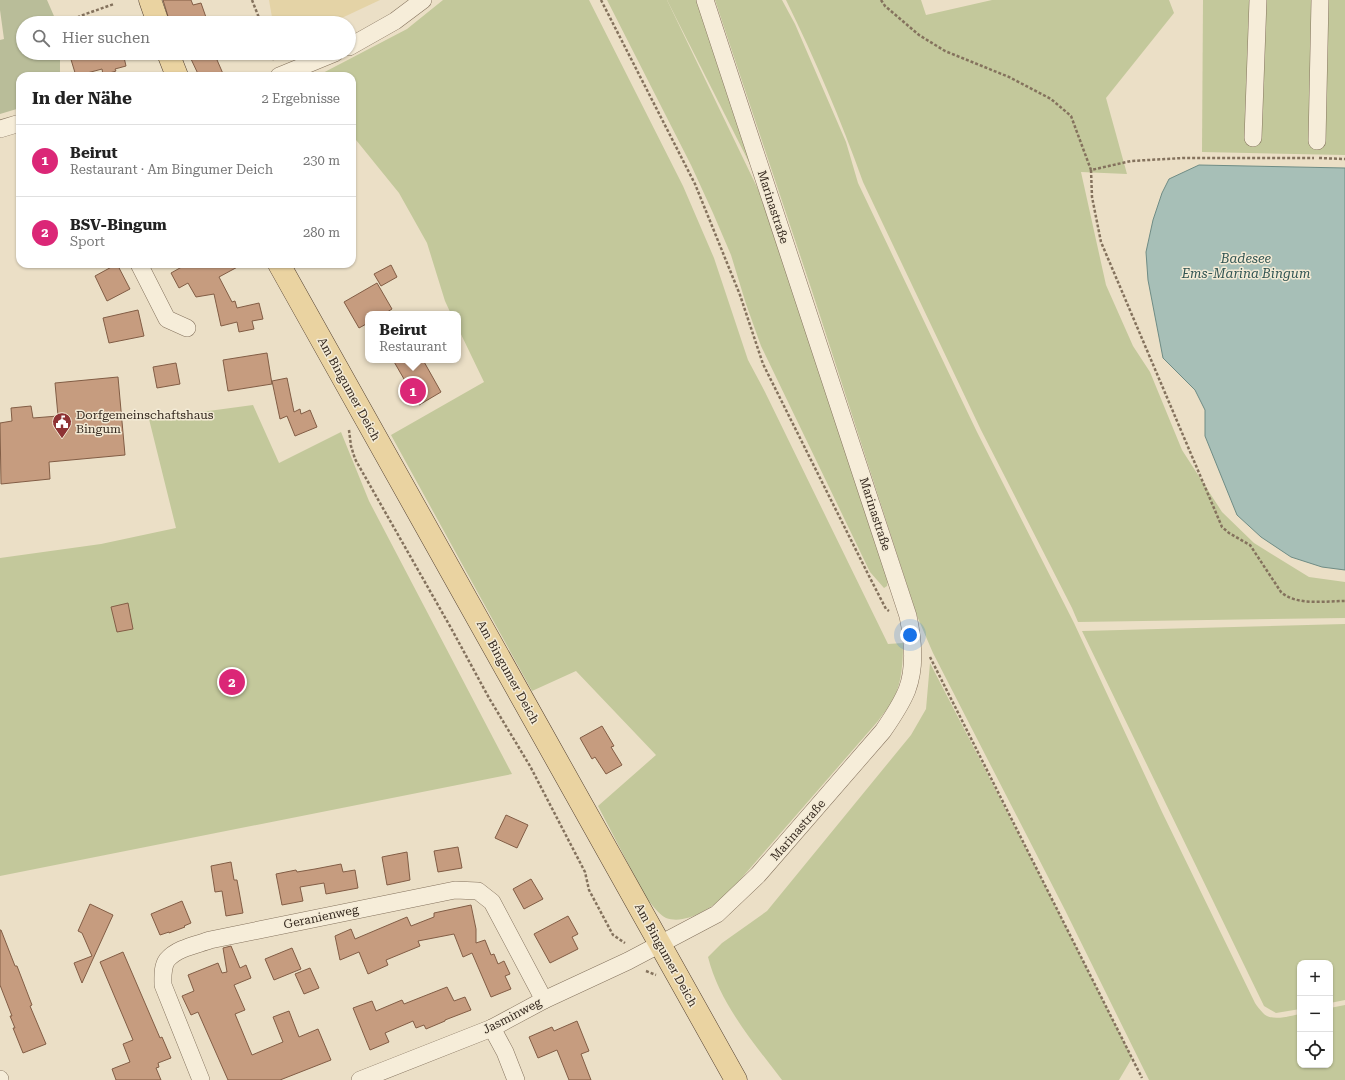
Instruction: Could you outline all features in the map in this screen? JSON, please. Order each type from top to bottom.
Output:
[{"type":"main road","points":[[150,0],[156,16]]},
{"type":"main road","points":[[171,60],[175,72]]},
{"type":"main road","name":"Am Bingumer Deich","points":[[281,268],[736,1080]]},
{"type":"street","points":[[356,43],[395,21],[423,0]]},
{"type":"street","name":"Marinastraße","points":[[660,944],[717,914],[753,880],[802,826],[884,731],[900,705],[907,689],[913,655],[912,636],[908,616],[705,0]]},
{"type":"street","points":[[1253,138],[1258,0]]},
{"type":"street","points":[[1317,141],[1320,0]]},
{"type":"street","points":[[290,72],[318,60]]},
{"type":"street","points":[[0,129],[16,124]]},
{"type":"street","points":[[142,268],[167,319],[187,328]]},
{"type":"street","name":"Geranienweg","points":[[201,1080],[163,985],[163,972],[167,961],[179,951],[210,940],[455,890],[478,891],[492,902],[544,1000]]},
{"type":"street","name":"Jasminweg","points":[[360,1080],[492,1028],[544,1000],[660,944]]},
{"type":"street","points":[[492,1028],[505,1052],[516,1080]]},
{"type":"path","points":[[252,0],[258,16]]},
{"type":"path","points":[[601,0],[695,184],[740,295],[763,364],[886,609],[896,616],[908,616]]},
{"type":"path","points":[[881,0],[918,35],[938,47],[1009,76],[1051,99],[1071,116],[1091,170],[1092,197],[1102,242],[1222,527],[1229,533],[1250,545],[1281,592],[1287,597],[1297,601],[1345,601]]},
{"type":"path","points":[[80,16],[114,4]]},
{"type":"path","points":[[1091,170],[1131,160],[1176,158],[1345,159]]},
{"type":"path","points":[[355,459],[489,698],[530,766],[585,872],[589,890],[613,935],[639,955]]},
{"type":"path","points":[[928,653],[1142,1078]]},
{"type":"green space","points":[[0,0],[47,0],[54,16],[16,16],[16,60],[60,60],[60,72],[16,72],[16,109],[0,114],[0,40],[4,39]]},
{"type":"green space","points":[[443,0],[589,0],[683,186],[714,258],[748,360],[888,644],[903,643],[902,671],[897,692],[891,704],[878,721],[725,897],[705,910],[690,917],[674,920],[666,918],[646,898],[598,806],[656,755],[576,671],[532,691],[391,435],[484,382],[461,334],[461,311],[450,311],[445,301],[427,243],[399,193],[356,140],[356,72],[325,72],[348,60],[356,60],[356,56],[407,29]]},
{"type":"green space","points":[[607,0],[667,0],[766,206],[888,580],[887,586],[884,588],[870,572],[761,346],[731,255],[713,213],[691,165]]},
{"type":"green space","points":[[667,0],[698,0],[767,198]]},
{"type":"green space","points":[[715,0],[782,0],[795,24],[846,142],[858,183],[977,432],[1074,623],[1162,812],[1255,1003],[1266,1016],[1281,1018],[1297,1015],[1297,1068],[1333,1068],[1333,1007],[1345,1005],[1345,1080],[1149,1080],[1065,910],[933,653],[917,616],[812,291]]},
{"type":"green space","points":[[786,0],[921,0],[926,15],[992,0],[1169,0],[1174,13],[1106,98],[1127,174],[1081,172],[1106,285],[1133,346],[1150,372],[1182,450],[1222,512],[1254,543],[1309,577],[1345,582],[1345,618],[1078,622],[981,430],[863,182],[827,90]]},
{"type":"green space","points":[[1203,0],[1345,0],[1345,155],[1202,152]]},
{"type":"green space","points":[[253,405],[279,463],[341,432],[369,501],[512,774],[0,876],[0,558],[101,544],[176,528],[149,419]]},
{"type":"green space","points":[[1345,624],[1345,1000],[1333,1002],[1333,960],[1297,960],[1297,1010],[1276,1013],[1264,1006],[1082,631]]},
{"type":"green space","points":[[930,663],[1132,1058],[1119,1080],[782,1080],[749,1037],[729,1007],[713,974],[708,957],[722,943],[767,911],[911,735],[926,709]]},
{"type":"sand","points":[[269,0],[380,0],[346,16],[272,16]]},
{"type":"water","name":"Badesee Ems-Marina Bingum","points":[[1199,165],[1345,168],[1345,570],[1322,567],[1291,557],[1261,537],[1237,515],[1205,436],[1205,410],[1195,390],[1163,358],[1148,280],[1146,252],[1153,220],[1162,193],[1169,179]]},
{"type":"building","points":[[163,0],[191,0],[193,5],[201,3],[206,16],[168,16]]},
{"type":"building","points":[[71,60],[125,60],[126,66],[115,69],[116,71],[113,72],[102,72],[102,69],[91,72],[75,72]]},
{"type":"building","points":[[191,60],[217,60],[222,72],[197,72]]},
{"type":"building","points":[[391,265],[397,277],[381,286],[374,274]]},
{"type":"building","points":[[110,268],[119,268],[130,289],[107,301],[95,276]]},
{"type":"building","points":[[180,268],[236,268],[219,277],[232,302],[235,301],[237,308],[259,303],[263,319],[252,321],[254,329],[239,332],[237,322],[221,326],[214,294],[196,297],[188,283],[179,288],[171,273]]},
{"type":"building","points":[[377,283],[392,309],[389,311],[365,311],[365,325],[359,328],[344,302]]},
{"type":"building","points":[[138,310],[144,336],[109,343],[103,318]]},
{"type":"building","points":[[267,353],[272,384],[228,391],[223,360]]},
{"type":"building","points":[[176,363],[180,384],[157,388],[153,367]]},
{"type":"building","points":[[395,363],[425,363],[441,392],[419,405]]},
{"type":"building","name":"Dorfgemeinschaftshaus Bingum","points":[[118,377],[125,455],[49,462],[50,479],[1,484],[0,423],[12,421],[11,408],[31,406],[33,418],[58,416],[55,383]]},
{"type":"building","points":[[287,378],[294,412],[300,409],[301,414],[310,410],[317,427],[295,436],[287,416],[280,419],[272,381]]},
{"type":"building","points":[[128,603],[133,629],[117,632],[111,607]]},
{"type":"building","points":[[602,726],[614,746],[611,747],[622,765],[606,774],[595,757],[592,759],[580,738]]},
{"type":"building","points":[[506,815],[528,825],[517,848],[495,838]]},
{"type":"building","points":[[458,847],[462,868],[438,872],[434,851]]},
{"type":"building","points":[[407,852],[410,880],[387,885],[382,857]]},
{"type":"building","points":[[231,862],[234,880],[237,880],[243,913],[226,916],[222,891],[215,892],[211,866]]},
{"type":"building","points":[[341,864],[343,872],[355,870],[358,888],[326,894],[324,883],[300,887],[303,901],[282,905],[276,874],[296,870],[297,872]]},
{"type":"building","points":[[531,879],[543,899],[524,909],[513,889]]},
{"type":"building","points":[[182,901],[191,923],[184,926],[185,927],[160,935],[151,914]]},
{"type":"building","points":[[90,904],[113,915],[82,983],[74,963],[92,956],[82,933],[78,931]]},
{"type":"building","points":[[471,905],[476,929],[476,943],[485,940],[491,955],[494,954],[498,964],[504,961],[510,974],[505,976],[511,989],[491,997],[472,953],[463,957],[454,934],[418,941],[420,946],[386,960],[388,965],[368,974],[359,952],[340,960],[335,936],[351,929],[355,939],[407,917],[411,926],[434,917],[434,913]]},
{"type":"building","points":[[568,916],[578,934],[572,937],[578,949],[550,963],[534,934]]},
{"type":"building","points":[[0,930],[15,966],[17,966],[32,1005],[30,1006],[46,1044],[23,1053],[13,1028],[15,1028],[10,1016],[12,1016],[0,985]]},
{"type":"building","points":[[231,946],[240,968],[246,965],[251,978],[234,985],[245,1010],[235,1014],[252,1055],[283,1042],[273,1017],[289,1011],[299,1037],[318,1029],[331,1060],[280,1080],[228,1080],[198,1012],[191,1015],[182,996],[194,991],[188,975],[218,963],[222,973],[227,972],[223,948]]},
{"type":"building","points":[[292,948],[301,969],[274,980],[265,959]]},
{"type":"building","points":[[123,952],[160,1038],[162,1037],[171,1058],[158,1063],[159,1067],[156,1068],[161,1080],[116,1080],[112,1069],[130,1062],[123,1044],[133,1040],[100,962]]},
{"type":"building","points":[[310,968],[319,988],[304,994],[295,974]]},
{"type":"building","points":[[447,987],[454,1001],[465,997],[471,1010],[426,1029],[424,1025],[416,1028],[413,1021],[385,1033],[389,1042],[370,1050],[353,1008],[372,1001],[376,1011],[402,1000],[404,1004]]},
{"type":"building","points":[[577,1021],[589,1051],[581,1054],[591,1080],[569,1080],[557,1050],[538,1058],[529,1037],[552,1027],[554,1031]]},
{"type":"place","name":"Beirut","points":[[413,391]]},
{"type":"place","name":"Dorfgemeinschaftshaus Bingum","points":[[62,439]]},
{"type":"place","name":"BSV-Bingum","points":[[232,682]]}]
